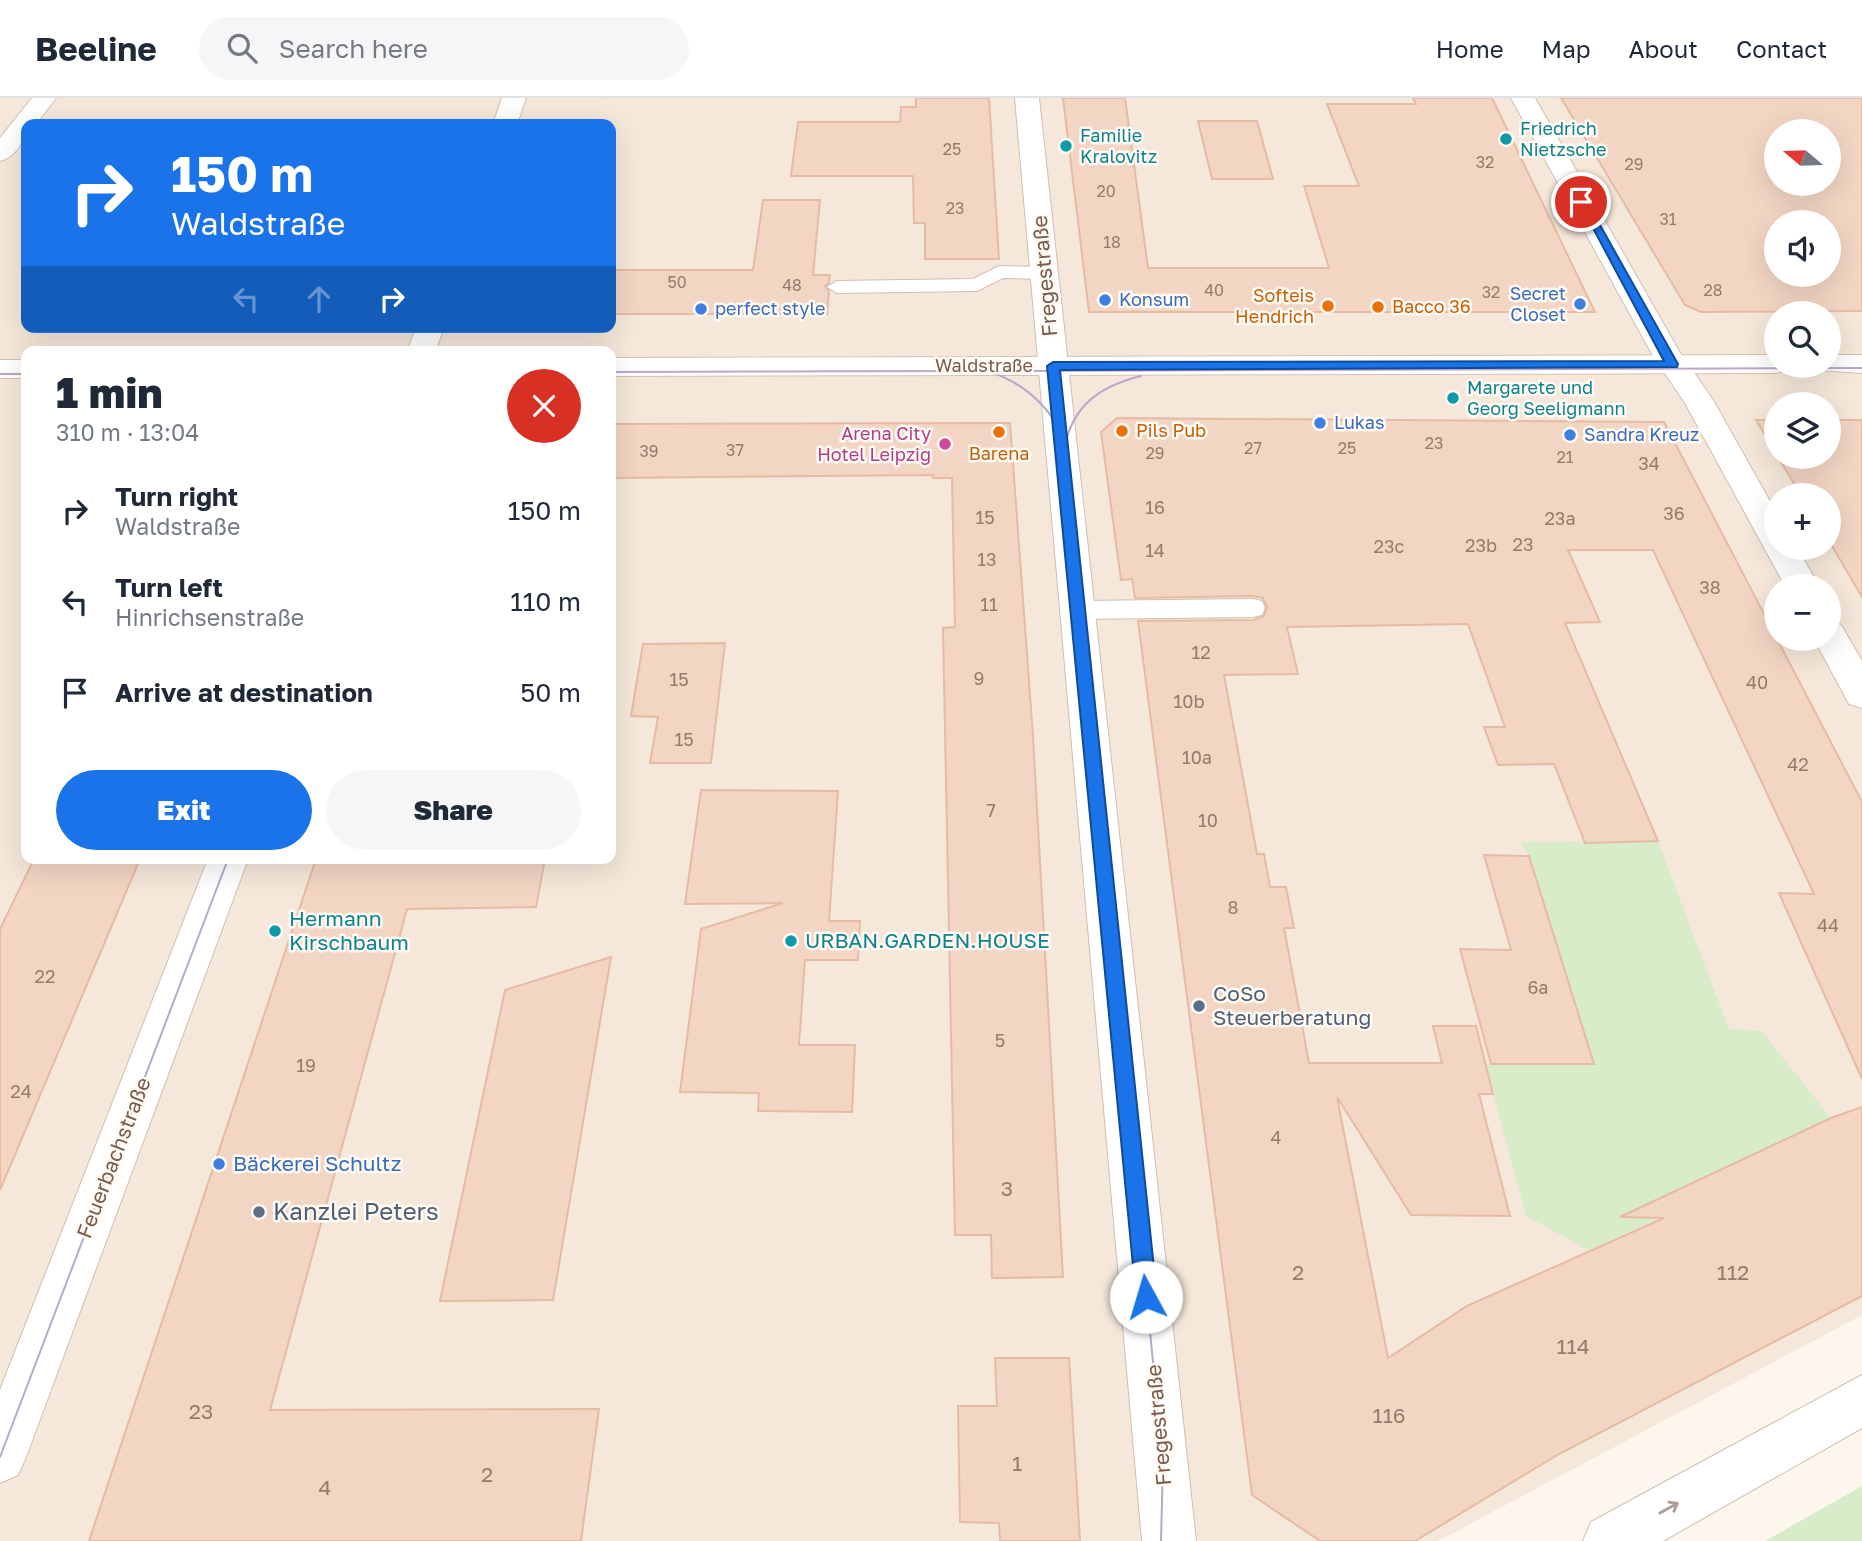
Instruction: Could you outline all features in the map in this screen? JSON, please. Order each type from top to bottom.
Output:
[{"type":"street","points":[[28,119],[44,98]]},
{"type":"street","points":[[507,119],[514,98]]},
{"type":"street","name":"Fregestraße","points":[[1027,98],[1169,1541]]},
{"type":"street","points":[[1523,98],[1672,364],[1698,400],[1764,518]]},
{"type":"street","points":[[0,154],[21,127]]},
{"type":"street","name":"Waldstraße","points":[[616,367],[1764,364]]},
{"type":"street","points":[[1841,364],[1862,364]]},
{"type":"street","points":[[0,369],[21,369]]},
{"type":"street","points":[[1838,651],[1862,694]]},
{"type":"street","name":"Feuerbachstraße","points":[[0,1457],[226,864]]},
{"type":"street","points":[[1610,1541],[1862,1400]]},
{"type":"lane","points":[[837,287],[977,285],[999,272],[1044,273]]},
{"type":"lane","points":[[1079,610],[1253,608]]},
{"type":"shaded area","points":[[0,98],[1862,98],[1862,1315],[1438,1541],[0,1541]]},
{"type":"green space","points":[[1658,841],[1729,1029],[1762,1031],[1831,1118],[1645,1206],[1656,1219],[1590,1251],[1526,1216],[1485,1064],[1594,1064],[1529,856],[1520,842]]},
{"type":"green space","points":[[1862,1486],[1862,1541],[1765,1541]]},
{"type":"building","points":[[916,98],[989,98],[999,259],[925,259],[925,223],[914,223],[913,176],[791,176],[798,122],[900,122],[901,107],[916,107]]},
{"type":"building","points":[[1063,98],[1125,98],[1148,268],[1329,268],[1304,186],[1359,186],[1327,104],[1416,104],[1413,98],[1492,98],[1595,312],[1089,312]]},
{"type":"building","points":[[1561,98],[1862,98],[1862,311],[1841,311],[1841,301],[1764,301],[1764,312],[1701,312],[1685,305]]},
{"type":"building","points":[[1198,121],[1257,121],[1273,179],[1212,179]]},
{"type":"building","points":[[763,200],[820,200],[813,275],[830,275],[829,283],[825,286],[829,291],[827,314],[616,314],[616,270],[753,270]]},
{"type":"building","points":[[1117,418],[1664,422],[1764,614],[1764,651],[1783,651],[1862,802],[1862,1079],[1779,893],[1814,894],[1653,550],[1568,550],[1600,622],[1565,623],[1658,841],[1585,843],[1554,764],[1498,765],[1484,727],[1505,727],[1468,624],[1287,627],[1298,674],[1224,675],[1257,854],[1264,854],[1270,887],[1286,887],[1294,928],[1284,928],[1309,1063],[1442,1063],[1433,1026],[1476,1026],[1493,1094],[1479,1094],[1510,1216],[1411,1215],[1337,1097],[1388,1358],[1467,1306],[1664,1218],[1620,1217],[1831,1118],[1862,1107],[1862,1296],[1559,1454],[1415,1541],[1320,1541],[1252,1495],[1138,621],[1254,620],[1264,616],[1267,607],[1263,598],[1253,596],[1135,598],[1132,579],[1121,580],[1101,432]]},
{"type":"building","points":[[1756,420],[1764,420],[1764,433]]},
{"type":"building","points":[[1841,420],[1862,420],[1862,597],[1840,560],[1841,483],[1794,483],[1785,469],[1841,469]]},
{"type":"building","points":[[1010,423],[1033,736],[1063,1277],[992,1278],[991,1235],[955,1235],[943,628],[955,627],[952,478],[933,478],[933,475],[616,478],[616,424]]},
{"type":"building","points":[[725,643],[711,763],[650,763],[658,717],[631,716],[643,644]]},
{"type":"building","name":"URBAN.GARDEN.HOUSE","points":[[701,790],[838,791],[829,921],[860,921],[858,960],[805,960],[799,1045],[855,1045],[852,1112],[758,1111],[759,1093],[680,1092],[701,929],[783,903],[685,904]]},
{"type":"building","points":[[1484,855],[1529,856],[1594,1064],[1491,1064],[1460,949],[1511,950]]},
{"type":"building","points":[[32,864],[138,864],[0,1190],[0,929]]},
{"type":"building","points":[[314,864],[544,864],[536,907],[407,909],[270,1410],[599,1409],[581,1541],[89,1541]]},
{"type":"building","points":[[611,957],[553,1300],[440,1301],[505,990]]},
{"type":"building","points":[[995,1358],[1069,1358],[1080,1541],[1000,1541],[999,1523],[960,1522],[958,1406],[997,1406]]},
{"type":"tram line","points":[[945,362],[981,369],[1012,381],[1039,401],[1060,430],[1163,1462],[1161,1541]]},
{"type":"tram line","points":[[1001,371],[1862,368]]},
{"type":"tram line","points":[[616,372],[959,371]]},
{"type":"tram line","points":[[0,374],[21,374]]},
{"type":"tram line","points":[[1065,445],[1075,418],[1091,399],[1114,385],[1141,376]]},
{"type":"tram line","points":[[0,1457],[226,864]]},
{"type":"place","name":"Friedrich Nietzsche","points":[[1506,139]]},
{"type":"place","name":"Familie Kralovitz","points":[[1066,146]]},
{"type":"place","name":"Konsum","points":[[1105,300]]},
{"type":"place","name":"Secret Closet","points":[[1580,304]]},
{"type":"place","name":"Softeis Hendrich","points":[[1328,306]]},
{"type":"place","name":"Bacco 36","points":[[1378,307]]},
{"type":"place","name":"perfect style","points":[[701,309]]},
{"type":"place","name":"Margarete und Georg Seeligmann","points":[[1453,398]]},
{"type":"place","name":"Lukas","points":[[1320,423]]},
{"type":"place","name":"Pils Pub","points":[[1122,431]]},
{"type":"place","name":"Barena","points":[[999,432]]},
{"type":"place","name":"Sandra Kreuz","points":[[1570,435]]},
{"type":"place","name":"Arena City Hotel Leipzig","points":[[945,444]]},
{"type":"place","name":"Hermann Kirschbaum","points":[[275,931]]},
{"type":"place","name":"URBAN.GARDEN.HOUSE","points":[[791,941]]},
{"type":"place","name":"CoSo Steuerberatung","points":[[1199,1006]]},
{"type":"place","name":"Bäckerei Schultz","points":[[219,1164]]},
{"type":"place","name":"Kanzlei Peters","points":[[259,1212]]},
{"type":"route","points":[[1146,1297],[1053,366],[1672,364],[1581,202]]}]
